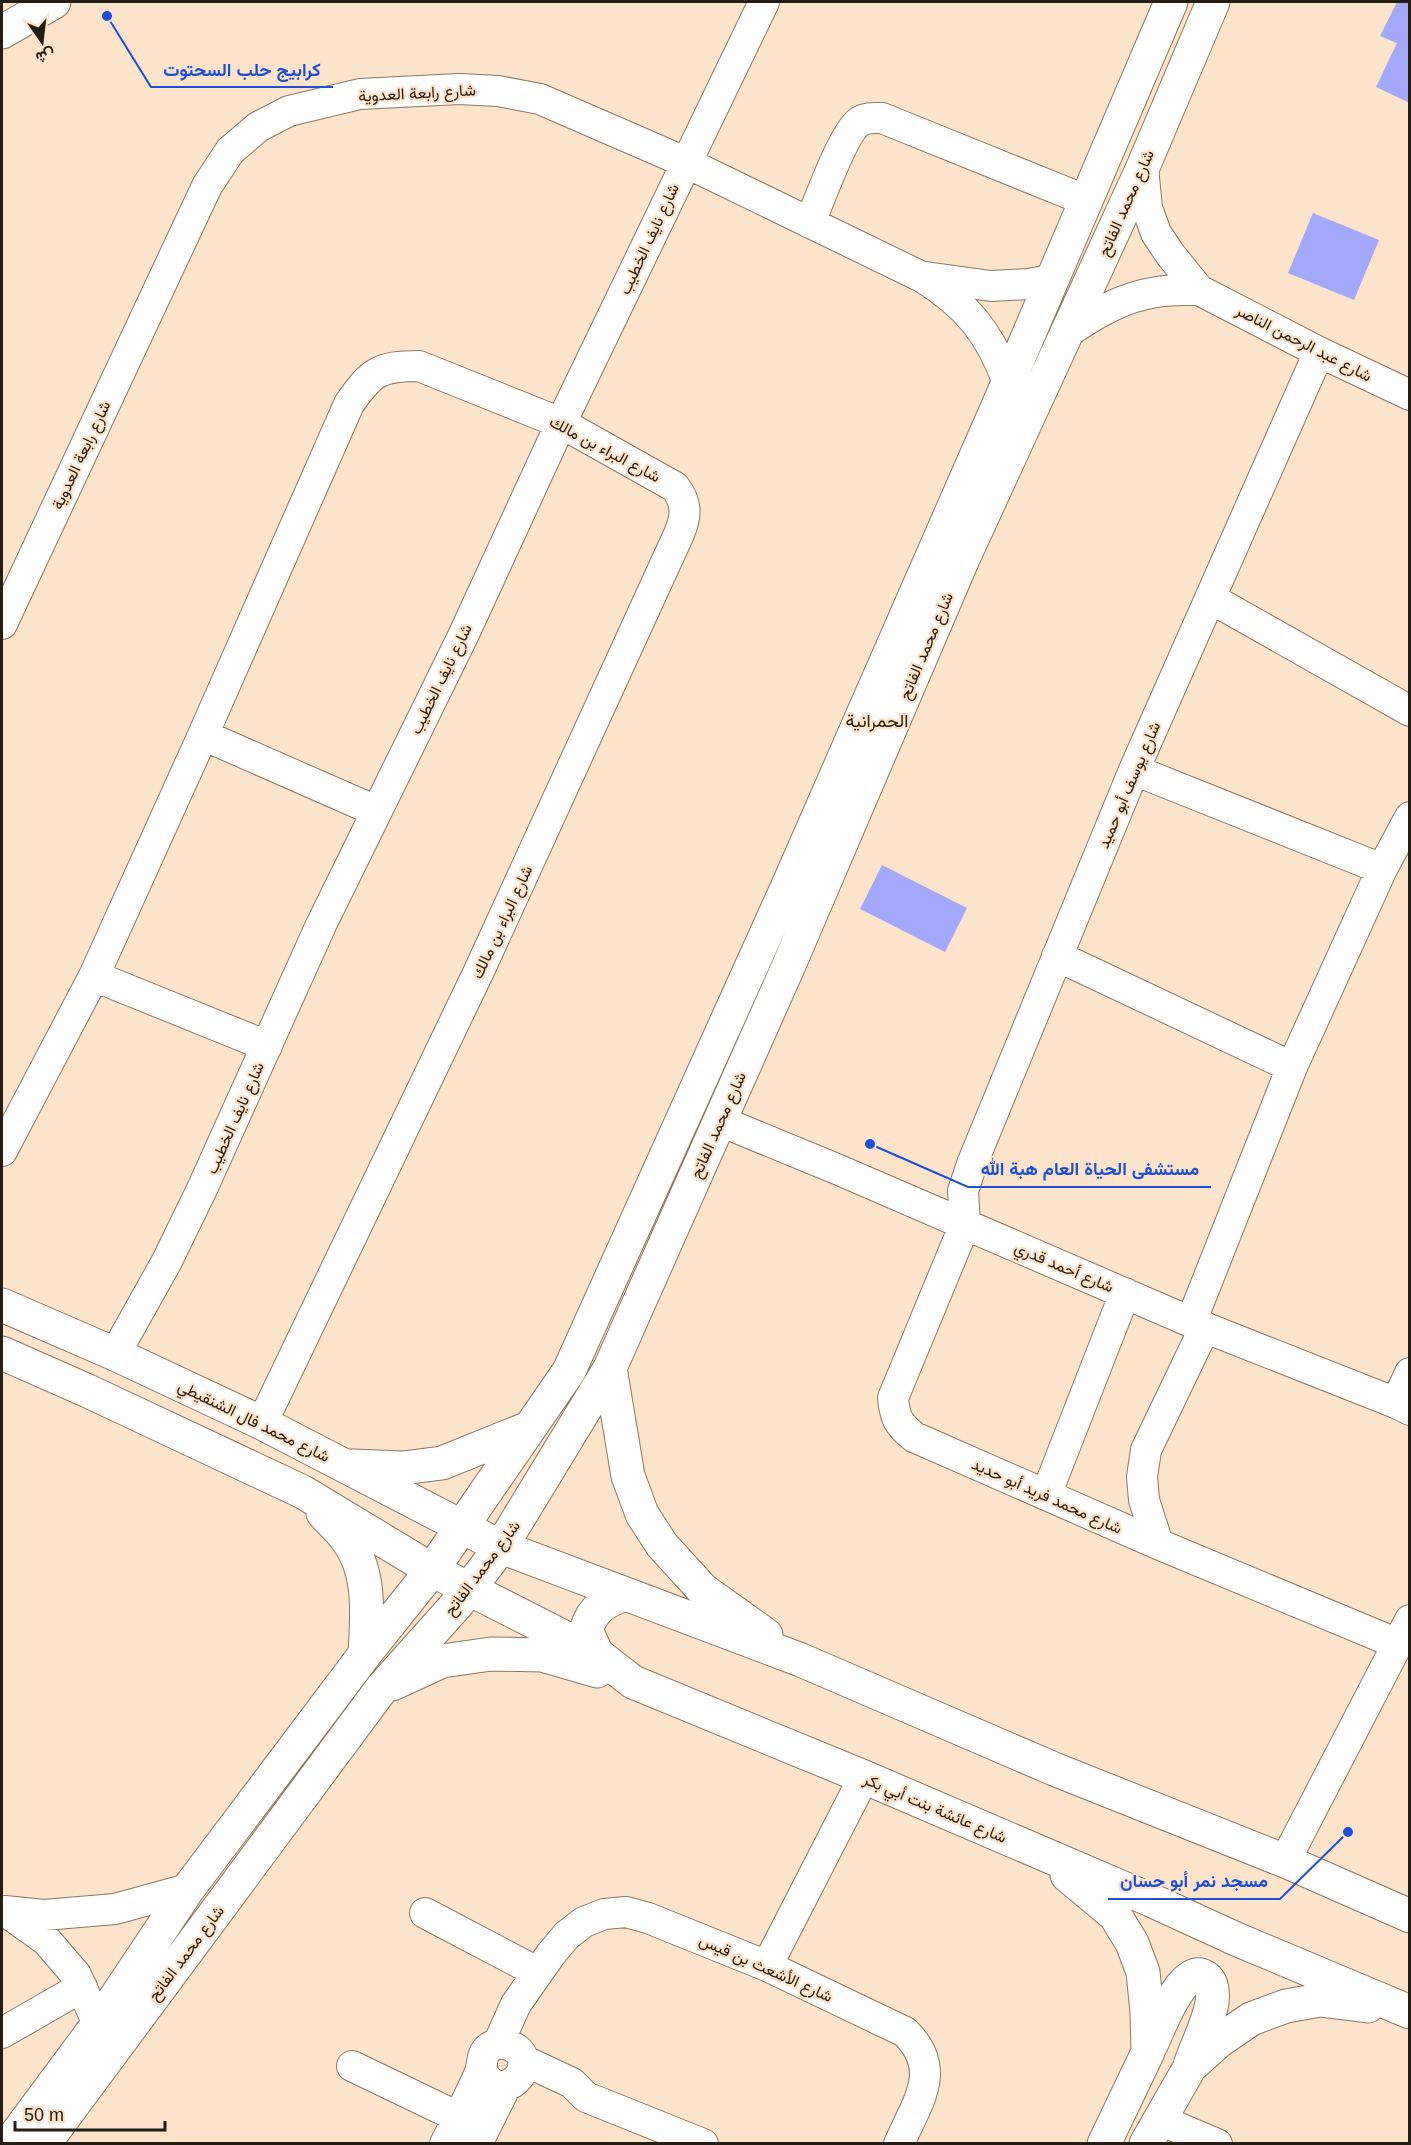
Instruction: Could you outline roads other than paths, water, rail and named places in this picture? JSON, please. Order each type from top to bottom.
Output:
[{"type":"main road","points":[[2,12],[18,2]]},
{"type":"main road","points":[[2,32],[54,2]]},
{"type":"main road","name":"شارع محمد الفاتح","points":[[45,2144],[382,1688],[470,1589],[501,1547],[610,1368],[789,965],[962,561],[1143,167],[1213,2]]},
{"type":"main road","name":"شارع محمد الفاتح","points":[[9,2144],[98,2024],[188,1889],[365,1654],[432,1570],[569,1371],[785,892],[1008,383],[1163,10]]},
{"type":"main road","name":"شارع محمد فال الشنقيطي","points":[[2,1305],[115,1354],[262,1423],[501,1547]]},
{"type":"main road","points":[[2,1353],[303,1492],[432,1570],[470,1589]]},
{"type":"main road","points":[[610,1368],[628,1476],[642,1514],[662,1545],[703,1590],[801,1660]]},
{"type":"main road","points":[[342,1466],[403,1468],[442,1463],[529,1428]]},
{"type":"main road","points":[[303,1492],[347,1539],[364,1574],[367,1611],[365,1654]]},
{"type":"main road","points":[[501,1547],[801,1660],[1054,1769],[1285,1861],[1410,1916]]},
{"type":"main road","name":"شارع عائشة بنت أبي بكر","points":[[470,1589],[597,1654],[633,1682],[864,1777],[1409,2012]]},
{"type":"main road","points":[[597,1654],[586,1630],[591,1616],[611,1599],[625,1594]]},
{"type":"main road","points":[[382,1688],[442,1661],[491,1654],[542,1654],[633,1682]]},
{"type":"main road","points":[[1043,1855],[1115,1915],[1132,1943],[1143,1972],[1148,2012],[1148,2052]]},
{"type":"main road","points":[[1104,2144],[1180,1986],[1190,1977],[1199,1975],[1211,1984],[1212,2004],[1190,2067],[1153,2132]]},
{"type":"main road","points":[[1190,2067],[1251,2019],[1286,2006],[1320,2000],[1409,2012]]},
{"type":"street","name":"شارع نايف الخطيب","points":[[115,1354],[182,1230],[321,925],[463,636],[561,423],[764,2]]},
{"type":"street","name":"شارع رابعة العدوية","points":[[2,624],[207,186],[230,151],[258,127],[289,111],[360,94],[459,89],[498,91],[540,99],[685,162],[922,277],[953,298],[985,332],[999,357],[1008,383]]},
{"type":"street","points":[[810,223],[840,151],[858,122],[870,118],[882,118],[1085,200]]},
{"type":"street","name":"شارع عبد الرحمن الناصر","points":[[1143,167],[1147,208],[1156,233],[1199,290],[1318,352],[1410,395]]},
{"type":"street","name":"شارع رابعة العدوية","points":[[922,277],[991,286],[1051,280]]},
{"type":"street","name":"شارع عبد الرحمن الناصر","points":[[1068,332],[1096,313],[1129,298],[1158,291],[1199,290]]},
{"type":"street","name":"شارع يوسف أبو حميد","points":[[965,1224],[963,1191],[972,1164],[1134,770],[1318,352]]},
{"type":"street","name":"شارع البراء بن مالك","points":[[2,1151],[94,976],[349,404],[364,382],[378,372],[395,366],[419,366],[561,423],[675,487],[683,498],[686,511],[684,523],[479,971],[262,1423]]},
{"type":"street","points":[[1210,598],[1410,711]]},
{"type":"street","points":[[203,735],[376,811]]},
{"type":"street","points":[[1134,770],[1382,869]]},
{"type":"street","points":[[1158,1544],[1144,1500],[1142,1477],[1146,1450],[1198,1324],[1292,1067],[1382,869],[1410,817]]},
{"type":"street","points":[[1058,956],[1292,1067]]},
{"type":"street","points":[[94,976],[267,1046]]},
{"type":"street","name":"شارع أحمد قدري","points":[[720,1121],[1198,1324],[1403,1407]]},
{"type":"street","name":"شارع محمد فريد أبو حديد","points":[[965,1224],[893,1398],[895,1414],[901,1427],[914,1437],[1158,1544],[1404,1632]]},
{"type":"street","points":[[1046,1495],[1125,1293]]},
{"type":"street","points":[[1403,1407],[1410,1373]]},
{"type":"street","points":[[1285,1861],[1404,1632]]},
{"type":"street","points":[[767,1966],[864,1777]]},
{"type":"street","points":[[3,1910],[45,1915],[115,1910],[188,1889]]},
{"type":"street","points":[[3,1910],[47,1941],[76,1975],[98,2024]]},
{"type":"street","name":"شارع الأشعث بن قيس","points":[[534,1978],[567,1935],[584,1922],[604,1914],[626,1912],[648,1918],[767,1966],[905,2032],[916,2043],[924,2057],[926,2073],[923,2088],[899,2144]]},
{"type":"street","points":[[425,1913],[534,1978],[526,2019],[513,2064],[477,2144]]},
{"type":"street","points":[[2,2032],[82,1987]]},
{"type":"street","points":[[445,2144],[481,2069],[484,2053],[490,2047],[513,2064],[566,2096],[586,2097],[643,2133],[703,2144]]},
{"type":"street","points":[[352,2066],[458,2117]]},
{"type":"street","points":[[1153,2132],[1217,2144]]},
{"type":"place","name":"كرابيج حلب السحتوت","points":[[107,16]]},
{"type":"place","name":"مستشفى الحياة العام هبة الله","points":[[870,1144]]},
{"type":"place","name":"مسجد نمر أبو حسان","points":[[1348,1832]]},
{"type":"district","name":"الحمرانية","points":[[877,721]]}]
